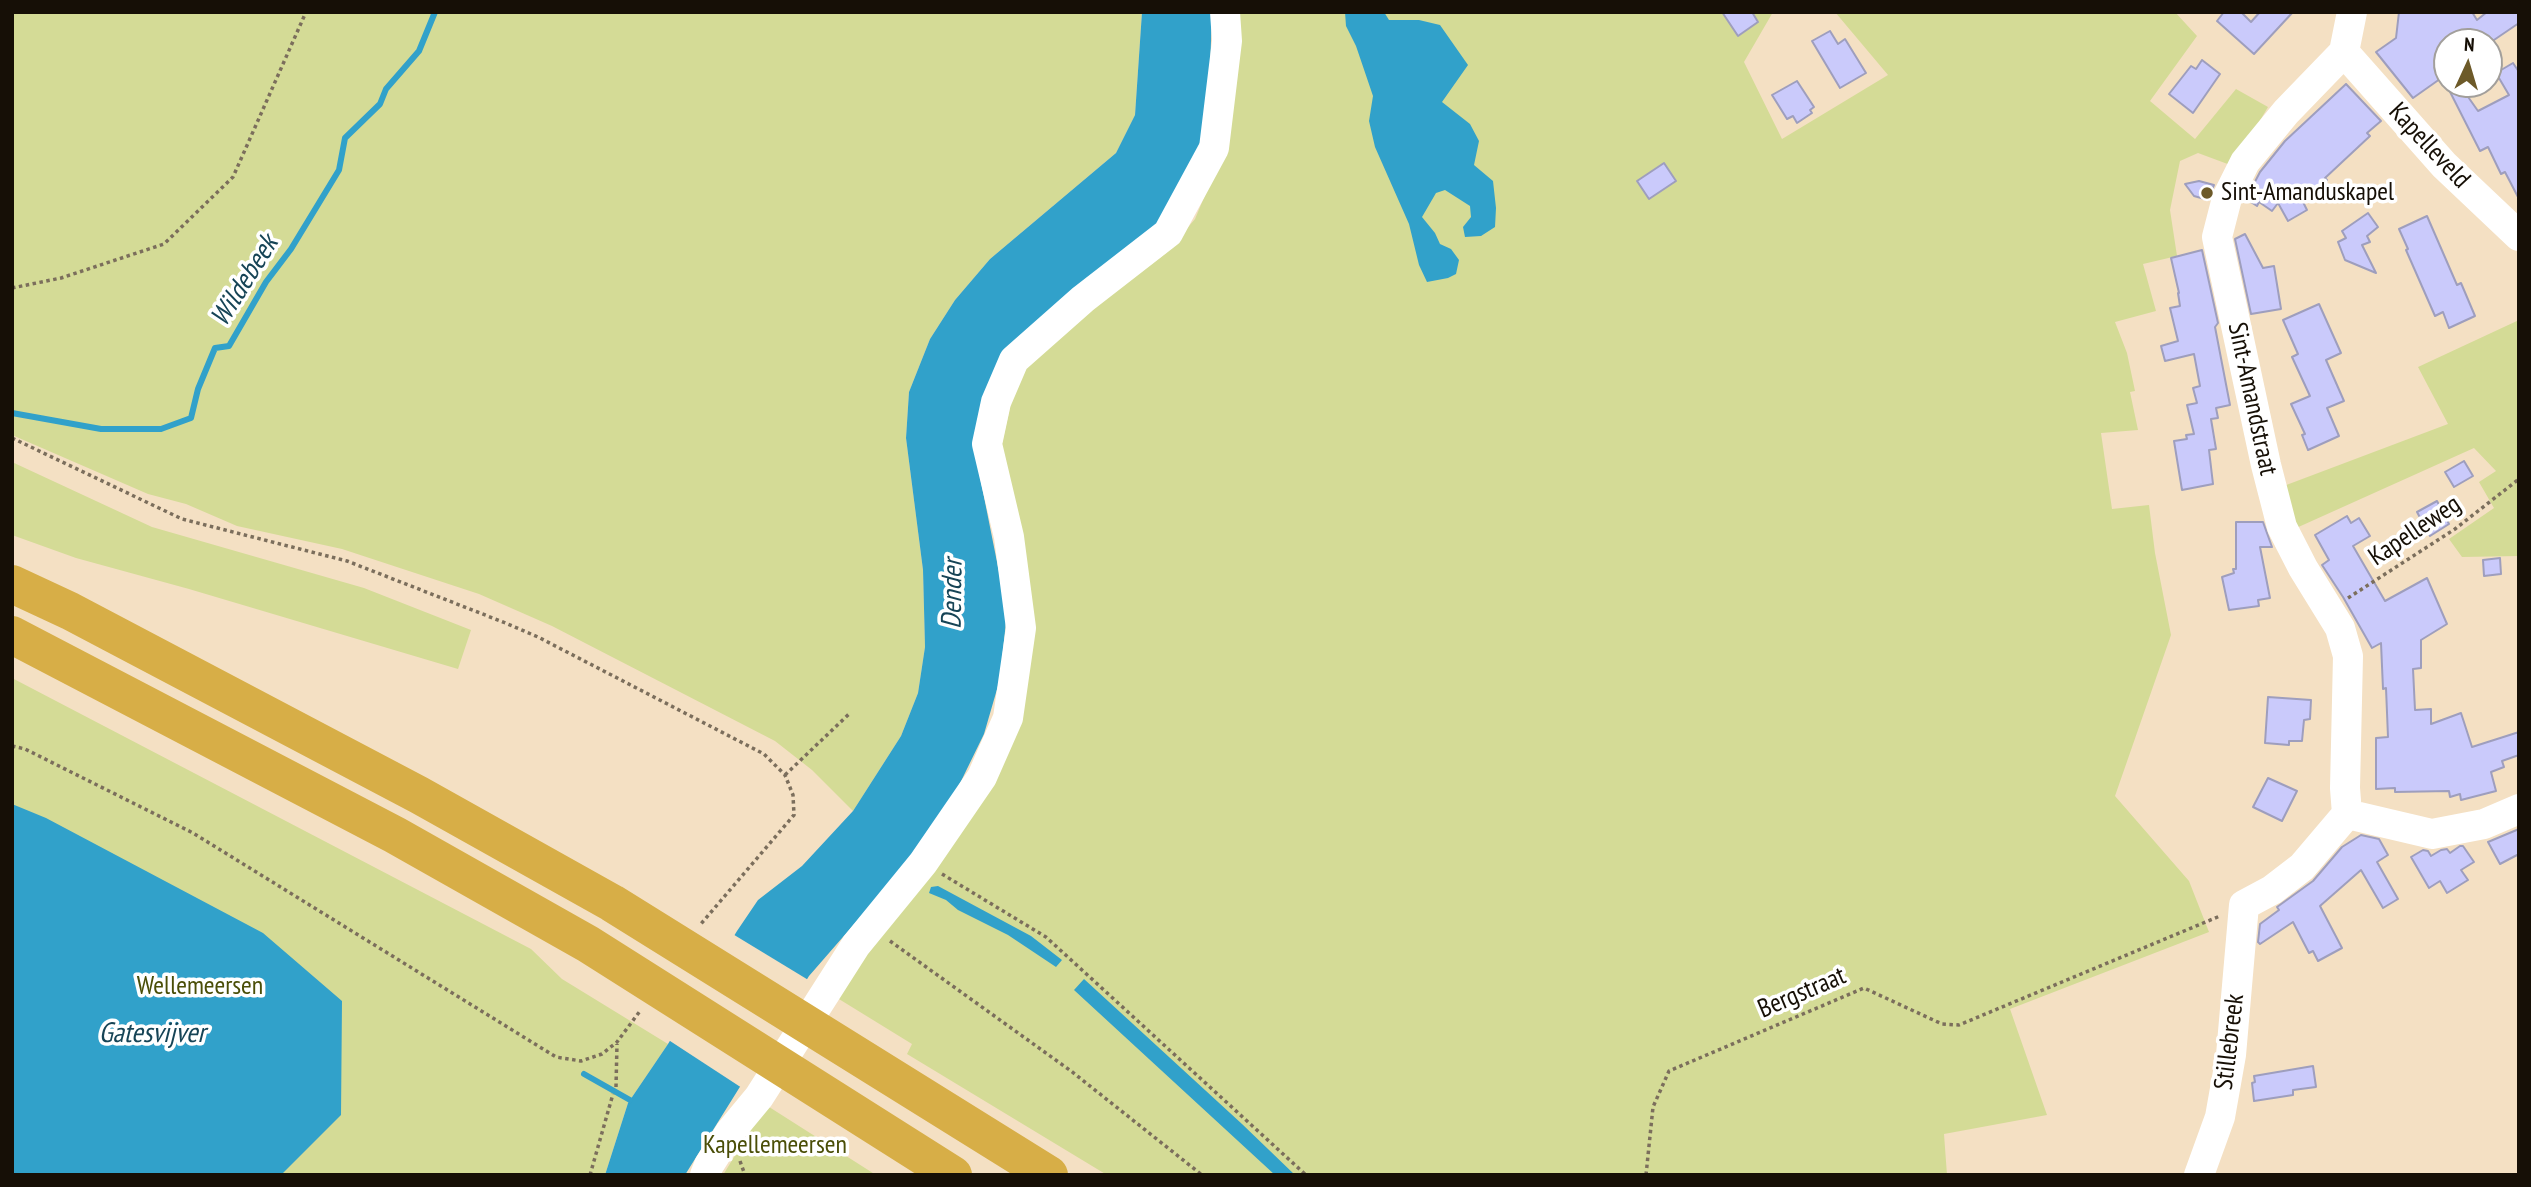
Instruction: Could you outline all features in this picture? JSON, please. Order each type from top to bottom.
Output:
[{"type":"highway","points":[[12,584],[70,611],[419,795],[612,903],[1049,1175]]},
{"type":"highway","points":[[12,635],[395,835],[588,944],[953,1175]]},
{"type":"street","points":[[705,1175],[730,1132],[759,1097],[856,944],[923,863],[982,777],[1008,718],[1021,628],[1009,537],[987,444],[996,402],[1014,360],[1083,299],[1168,233],[1214,148],[1227,41],[1225,12]]},
{"type":"street","points":[[2344,51],[2352,12]]},
{"type":"street","name":"Kapelleveld","points":[[2344,51],[2444,165],[2519,236]]},
{"type":"street","name":"Sint-Amandstraat","points":[[2344,51],[2286,112],[2245,162],[2227,198],[2217,237],[2282,527],[2340,628],[2348,656],[2345,788],[2347,814]]},
{"type":"street","points":[[2244,905],[2272,890],[2302,867],[2347,814],[2432,834],[2484,824],[2519,809]]},
{"type":"street","name":"Stillebreek","points":[[2199,1175],[2220,1117],[2231,1055],[2244,905]]},
{"type":"path","points":[[12,288],[61,278],[164,244],[233,177],[306,12]]},
{"type":"path","points":[[12,438],[182,519],[347,561],[538,637],[764,754],[785,775],[793,795],[794,815],[706,916]]},
{"type":"path","name":"Kapelleweg","points":[[2329,610],[2455,529],[2519,479]]},
{"type":"path","points":[[785,775],[849,713]]},
{"type":"path","points":[[12,746],[25,749],[193,833],[556,1057],[581,1062],[602,1054],[617,1042],[631,1024]]},
{"type":"path","points":[[923,863],[1046,937],[1306,1175]]},
{"type":"path","name":"Bergstraat","points":[[1646,1175],[1653,1107],[1670,1071],[1864,988],[1942,1024],[1959,1025],[2244,905]]},
{"type":"path","points":[[870,927],[1071,1071],[1202,1175]]},
{"type":"path","points":[[616,1087],[617,1042]]},
{"type":"path","points":[[590,1175],[613,1094]]},
{"type":"green space","points":[[12,12],[1142,12],[1135,115],[1116,153],[990,259],[955,300],[930,339],[909,392],[906,438],[923,570],[925,647],[918,693],[901,736],[853,811],[812,770],[775,741],[552,626],[479,594],[342,549],[237,526],[186,504],[148,494],[12,435]]},
{"type":"green space","points":[[1236,12],[1773,12],[1744,62],[1782,139],[1888,75],[1835,12],[2175,12],[2197,36],[2150,101],[2195,139],[2236,89],[2268,107],[2233,166],[2198,153],[2180,161],[2170,210],[2177,256],[2143,264],[2156,311],[2115,322],[2127,353],[2135,391],[2130,392],[2138,430],[2101,433],[2112,509],[2149,505],[2171,635],[2115,796],[2189,881],[2209,932],[2010,1009],[2047,1115],[1944,1134],[1947,1175],[1107,1175],[907,1054],[912,1044],[834,996],[1025,697],[1001,448],[1014,390],[1028,364],[1059,334],[1166,253],[1195,219],[1213,176]]},
{"type":"green space","points":[[2519,320],[2519,556],[2462,557],[2449,539],[2494,508],[2479,482],[2496,471],[2474,448],[2294,529],[2281,487],[2448,424],[2418,367]]},
{"type":"green space","points":[[12,462],[152,527],[364,588],[471,630],[458,669],[76,558],[12,535]]},
{"type":"green space","name":"Wellemeersen","points":[[12,678],[531,949],[562,979],[668,1044],[628,1103],[605,1175],[12,1175]]},
{"type":"green space","name":"Kapellemeersen","points":[[766,1105],[876,1175],[723,1175]]},
{"type":"water","name":"Dender","points":[[1142,12],[1212,12],[1209,100],[1203,134],[1177,207],[1054,313],[977,462],[1007,612],[1000,679],[984,734],[946,812],[916,853],[809,976],[685,1175],[605,1175],[628,1103],[668,1044],[737,931],[758,900],[802,866],[853,811],[901,736],[918,693],[925,647],[923,570],[906,438],[909,392],[930,339],[955,300],[990,259],[1116,153],[1135,115]]},
{"type":"water","points":[[1345,12],[1384,12],[1389,20],[1419,20],[1440,25],[1468,65],[1442,102],[1470,124],[1479,141],[1474,165],[1493,181],[1495,227],[1481,236],[1465,237],[1463,227],[1471,217],[1470,206],[1445,190],[1436,193],[1422,217],[1440,244],[1451,249],[1459,260],[1456,274],[1448,278],[1427,282],[1419,265],[1409,224],[1375,147],[1369,121],[1373,96],[1356,46],[1346,26]]},
{"type":"water","name":"Gatesvijver","points":[[12,804],[46,818],[263,933],[342,1001],[341,1115],[281,1175],[12,1175]]},
{"type":"water","points":[[938,886],[1031,936],[1062,960],[1056,967],[1008,935],[929,893],[931,887]]},
{"type":"water","points":[[1084,979],[1295,1175],[1275,1175],[1074,990]]},
{"type":"pier","points":[[731,933],[810,981],[742,1088],[667,1039]]},
{"type":"building","points":[[1722,12],[1752,12],[1758,22],[1738,36]]},
{"type":"building","points":[[2224,12],[2241,12],[2251,22],[2260,12],[2293,12],[2254,54],[2217,21]]},
{"type":"building","points":[[2399,12],[2472,12],[2477,20],[2487,12],[2519,12],[2519,23],[2503,34],[2503,28],[2433,28],[2433,84],[2413,98],[2376,52],[2396,38]]},
{"type":"building","points":[[1830,31],[1838,44],[1845,39],[1866,73],[1840,88],[1812,41]]},
{"type":"building","points":[[2202,60],[2220,74],[2193,113],[2169,94],[2191,66],[2196,69]]},
{"type":"building","points":[[2513,63],[2519,72],[2519,199],[2505,172],[2501,174],[2488,147],[2480,151],[2453,98],[2469,98],[2478,111],[2509,95],[2503,85],[2503,69]]},
{"type":"building","points":[[1797,81],[1814,107],[1810,110],[1812,113],[1797,123],[1793,116],[1787,119],[1772,95]]},
{"type":"building","points":[[2346,84],[2381,121],[2367,133],[2370,136],[2303,202],[2307,210],[2288,221],[2278,203],[2272,211],[2259,202],[2257,206],[2246,199],[2260,172],[2285,141]]},
{"type":"building","points":[[1664,163],[1676,181],[1649,199],[1637,181]]},
{"type":"building","name":"Sint-Amanduskapel","points":[[2199,181],[2214,185],[2208,200],[2194,196],[2185,184]]},
{"type":"building","points":[[2368,213],[2378,227],[2367,236],[2370,242],[2362,245],[2376,273],[2345,260],[2338,242],[2346,238],[2342,231]]},
{"type":"building","points":[[2427,216],[2457,285],[2461,283],[2475,316],[2449,328],[2443,312],[2435,316],[2399,229]]},
{"type":"building","points":[[2245,234],[2263,268],[2274,266],[2281,309],[2251,314],[2235,239]]},
{"type":"building","points":[[2202,250],[2218,323],[2215,327],[2230,405],[2216,408],[2218,418],[2211,419],[2216,449],[2209,450],[2213,484],[2182,490],[2174,441],[2187,439],[2186,435],[2194,434],[2187,405],[2197,403],[2193,388],[2200,386],[2194,354],[2165,361],[2161,346],[2178,341],[2170,308],[2180,306],[2171,258]]},
{"type":"building","points":[[2319,304],[2341,353],[2326,360],[2344,401],[2327,408],[2339,436],[2308,450],[2302,435],[2305,434],[2291,404],[2310,396],[2292,357],[2298,354],[2283,320]]},
{"type":"building","points":[[2464,461],[2473,476],[2454,487],[2445,472]]},
{"type":"building","points":[[2437,501],[2449,524],[2430,536],[2417,512]]},
{"type":"building","points":[[2347,516],[2351,523],[2359,518],[2370,536],[2353,546],[2385,601],[2427,578],[2447,624],[2421,640],[2421,668],[2413,669],[2415,710],[2431,709],[2431,724],[2461,713],[2472,747],[2519,732],[2519,755],[2502,761],[2504,767],[2491,772],[2496,791],[2461,800],[2460,794],[2450,797],[2449,791],[2395,792],[2395,788],[2376,789],[2376,738],[2388,737],[2381,643],[2372,648],[2322,565],[2329,560],[2315,535]]},
{"type":"building","points":[[2236,522],[2263,522],[2272,547],[2260,547],[2270,598],[2258,600],[2259,606],[2229,610],[2222,577],[2234,573],[2233,569],[2236,569]]},
{"type":"building","points":[[2500,558],[2501,574],[2484,576],[2483,560]]},
{"type":"building","points":[[2268,697],[2311,700],[2310,719],[2304,720],[2302,741],[2289,741],[2289,745],[2265,743]]},
{"type":"building","points":[[2268,778],[2297,791],[2282,821],[2253,807]]},
{"type":"building","points":[[2519,829],[2519,854],[2500,864],[2488,842]]},
{"type":"building","points":[[2361,835],[2379,839],[2388,855],[2377,862],[2398,899],[2383,908],[2361,870],[2320,906],[2342,948],[2318,961],[2313,951],[2309,953],[2293,922],[2260,944],[2260,924],[2279,910],[2277,907],[2313,881],[2342,847]]},
{"type":"building","points":[[2463,846],[2474,862],[2461,870],[2468,880],[2447,893],[2440,881],[2429,888],[2411,857],[2423,850],[2428,851],[2431,856],[2447,849],[2450,853]]},
{"type":"building","points":[[2313,1066],[2316,1087],[2293,1090],[2293,1095],[2254,1101],[2254,1076]]},
{"type":"waterway","name":"Wildebeek","points":[[12,413],[101,429],[161,429],[191,418],[198,389],[215,348],[229,346],[266,282],[291,249],[339,170],[345,138],[380,104],[386,89],[419,51],[435,12]]},
{"type":"waterway","points":[[584,1074],[630,1100]]},
{"type":"place","name":"Sint-Amanduskapel","points":[[2207,193]]}]
